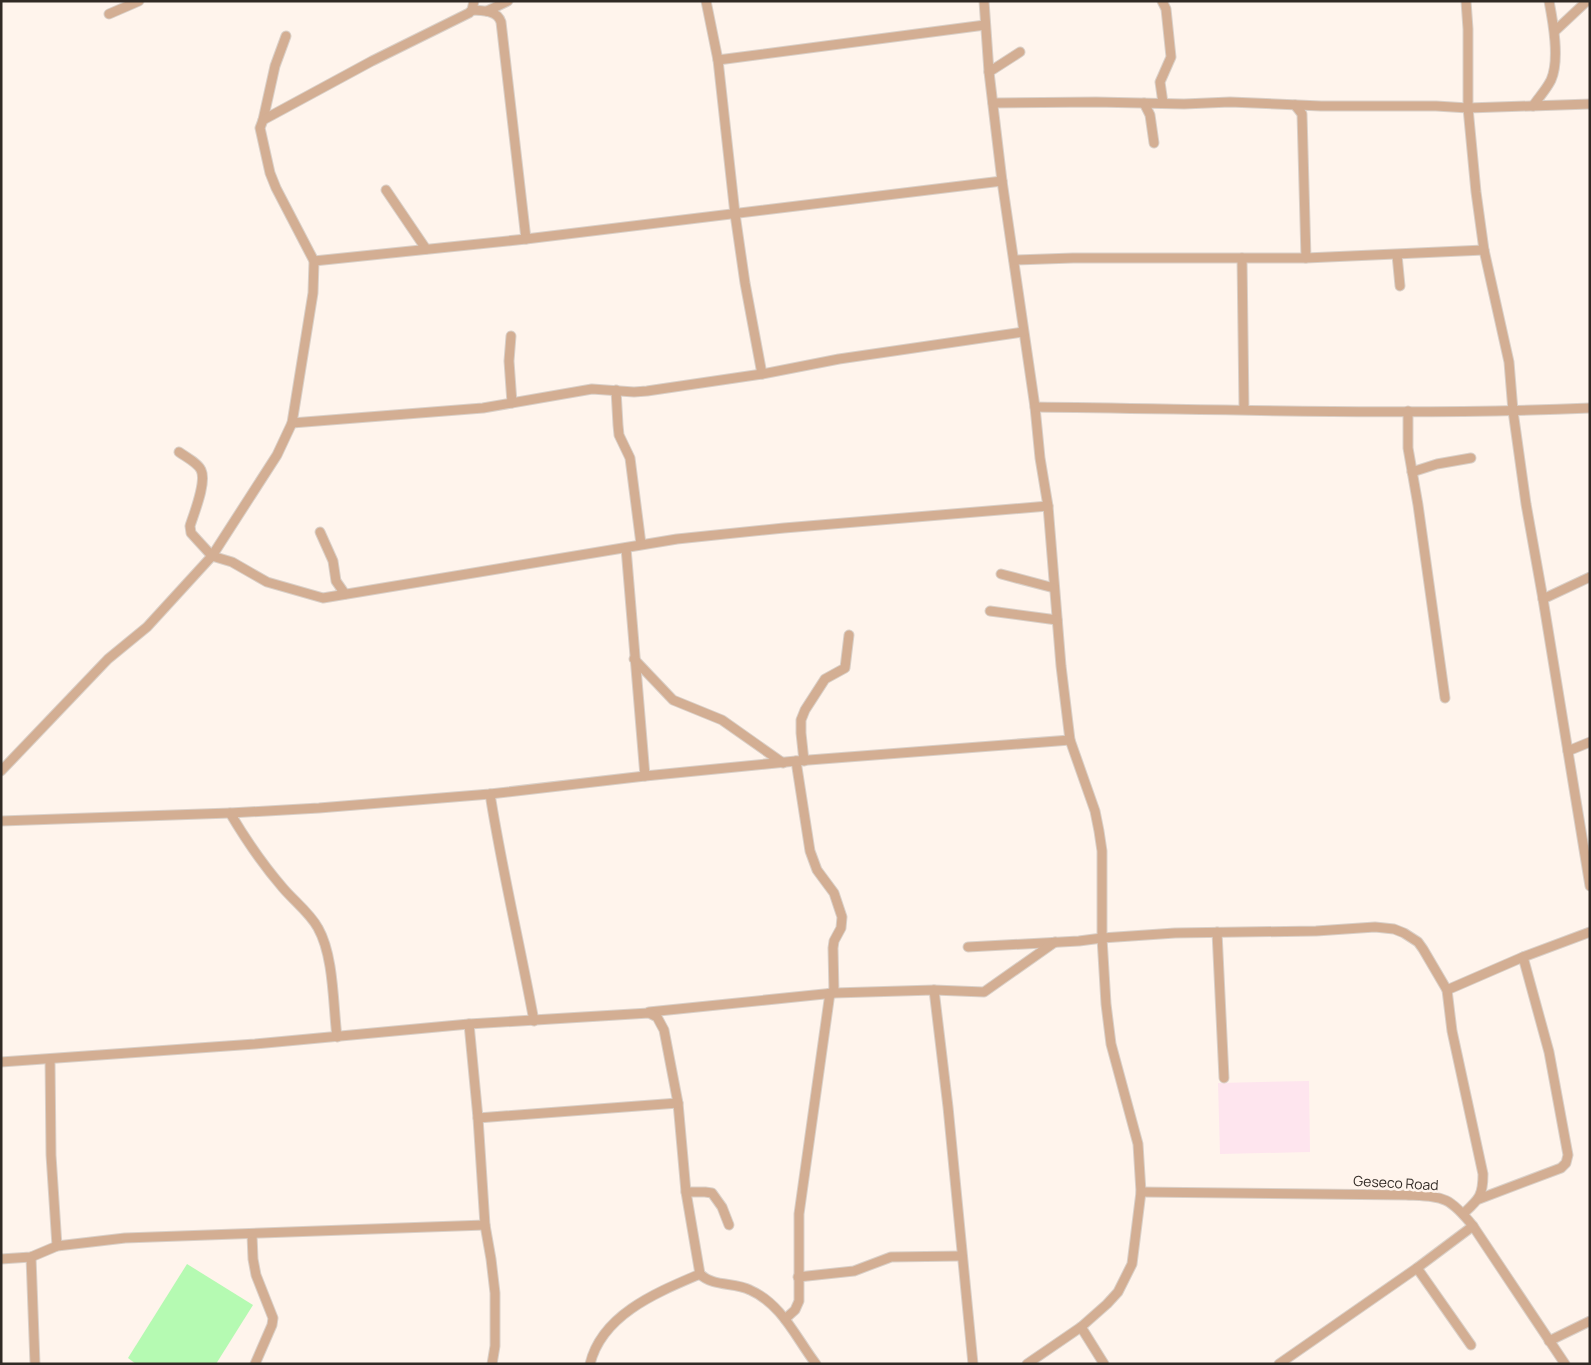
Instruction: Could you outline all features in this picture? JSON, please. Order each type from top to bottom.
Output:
[{"type":"street","points":[[109,14],[139,1]]},
{"type":"street","points":[[487,11],[508,1]]},
{"type":"street","points":[[706,1],[718,60],[735,214],[745,283],[762,374]]},
{"type":"street","points":[[984,1],[989,72],[1002,181],[1048,506],[1061,666],[1070,740],[1095,811],[1099,831],[1102,851],[1102,938],[1106,1004],[1111,1044],[1138,1144],[1141,1192],[1135,1249],[1132,1264],[1125,1279],[1107,1304],[1081,1327],[1027,1364]]},
{"type":"street","points":[[1162,1],[1166,9],[1171,57],[1160,82],[1163,103]]},
{"type":"street","points":[[1466,1],[1468,108],[1484,250],[1510,362],[1513,411],[1526,504],[1590,886]]},
{"type":"street","points":[[1533,106],[1545,91],[1554,70],[1555,31],[1549,1]]},
{"type":"street","points":[[1555,31],[1587,1]]},
{"type":"street","points":[[263,120],[372,61],[469,13],[473,6],[495,14],[501,22],[526,239]]},
{"type":"street","points":[[718,60],[985,25]]},
{"type":"street","points":[[2,767],[108,659],[147,627],[212,556],[277,455],[292,423],[313,293],[314,261],[276,188],[270,173],[260,128],[275,66],[286,36]]},
{"type":"street","points":[[989,72],[1020,52]]},
{"type":"street","points":[[993,103],[1184,104],[1230,102],[1468,108],[1590,104]]},
{"type":"street","points":[[1144,103],[1150,115],[1154,143]]},
{"type":"street","points":[[1295,105],[1302,114],[1306,258]]},
{"type":"street","points":[[314,261],[526,239],[1002,181]]},
{"type":"street","points":[[386,190],[426,250]]},
{"type":"street","points":[[1014,260],[1082,258],[1306,258],[1484,250]]},
{"type":"street","points":[[1396,255],[1400,286]]},
{"type":"street","points":[[1242,258],[1244,409]]},
{"type":"street","points":[[292,423],[413,412],[466,410],[592,389],[647,391],[762,374],[839,359],[1023,332]]},
{"type":"street","points":[[511,336],[509,361],[512,403]]},
{"type":"street","points":[[616,390],[619,435],[630,458],[641,544]]},
{"type":"street","points":[[1035,407],[1244,409],[1301,412],[1513,411],[1590,408]]},
{"type":"street","points":[[1408,411],[1408,448],[1418,505],[1445,698]]},
{"type":"street","points":[[179,452],[202,471],[203,479],[190,526],[191,534],[212,556],[232,562],[267,582],[324,598],[641,544],[739,532],[1048,506]]},
{"type":"street","points":[[1412,472],[1437,464],[1471,458]]},
{"type":"street","points":[[320,532],[333,561],[336,581],[345,594]]},
{"type":"street","points":[[626,548],[645,776]]},
{"type":"street","points":[[1001,574],[1054,588]]},
{"type":"street","points":[[1543,599],[1590,577]]},
{"type":"street","points":[[990,611],[1057,620]]},
{"type":"street","points":[[785,1319],[798,1306],[799,1214],[832,993],[834,941],[840,928],[842,917],[834,893],[817,870],[810,851],[800,761],[801,733],[803,715],[810,699],[825,679],[845,668],[849,635]]},
{"type":"street","points":[[634,659],[673,700],[722,720],[784,762]]},
{"type":"street","points":[[1,821],[230,813],[490,794],[784,762],[1070,740]]},
{"type":"street","points":[[1568,751],[1590,742]]},
{"type":"street","points":[[490,794],[499,852],[514,917],[534,1021]]},
{"type":"street","points":[[230,813],[241,833],[266,868],[318,927],[325,945],[338,1037]]},
{"type":"street","points":[[968,947],[1217,932],[1316,931],[1375,927],[1394,929],[1404,933],[1418,942],[1448,990],[1452,1031],[1483,1174],[1483,1184],[1479,1199]]},
{"type":"street","points":[[1217,932],[1224,1078]]},
{"type":"street","points":[[1448,990],[1523,956],[1590,932]]},
{"type":"street","points":[[1,1062],[338,1037],[469,1024],[649,1012],[832,993],[934,990],[984,992],[1055,942]]},
{"type":"street","points":[[1463,1214],[1479,1199],[1561,1168],[1566,1162],[1568,1155],[1549,1052],[1523,956]]},
{"type":"street","points":[[934,990],[973,1364]]},
{"type":"street","points":[[649,1012],[657,1017],[664,1030],[678,1104],[686,1192],[700,1274],[710,1282],[740,1286],[750,1290],[769,1302],[785,1319],[816,1364]]},
{"type":"street","points":[[469,1024],[478,1118],[485,1225],[495,1293],[495,1346],[492,1364]]},
{"type":"street","points":[[50,1059],[51,1155],[57,1246]]},
{"type":"street","points":[[478,1118],[678,1104]]},
{"type":"street","points":[[686,1192],[712,1194],[722,1207],[729,1225]]},
{"type":"street","name":"Geseco Road","points":[[1141,1192],[1415,1196],[1437,1197],[1447,1200],[1473,1226],[1565,1364]]},
{"type":"street","points":[[1,1259],[31,1257],[57,1246],[125,1238],[252,1235],[364,1228],[485,1225]]},
{"type":"street","points":[[1279,1364],[1417,1268],[1473,1226]]},
{"type":"street","points":[[252,1235],[256,1275],[273,1318],[272,1325],[254,1364]]},
{"type":"street","points":[[798,1277],[854,1271],[891,1258],[961,1256]]},
{"type":"street","points":[[31,1257],[35,1364]]},
{"type":"street","points":[[1417,1268],[1472,1345]]},
{"type":"street","points":[[590,1364],[597,1345],[604,1335],[633,1307],[662,1290],[700,1274]]},
{"type":"street","points":[[1549,1341],[1590,1321]]},
{"type":"street","points":[[1081,1327],[1104,1364]]},
{"type":"shaded area","points":[[1309,1081],[1310,1152],[1220,1154],[1218,1083]]},
{"type":"green space","points":[[187,1264],[253,1305],[216,1364],[136,1364],[128,1358]]}]
